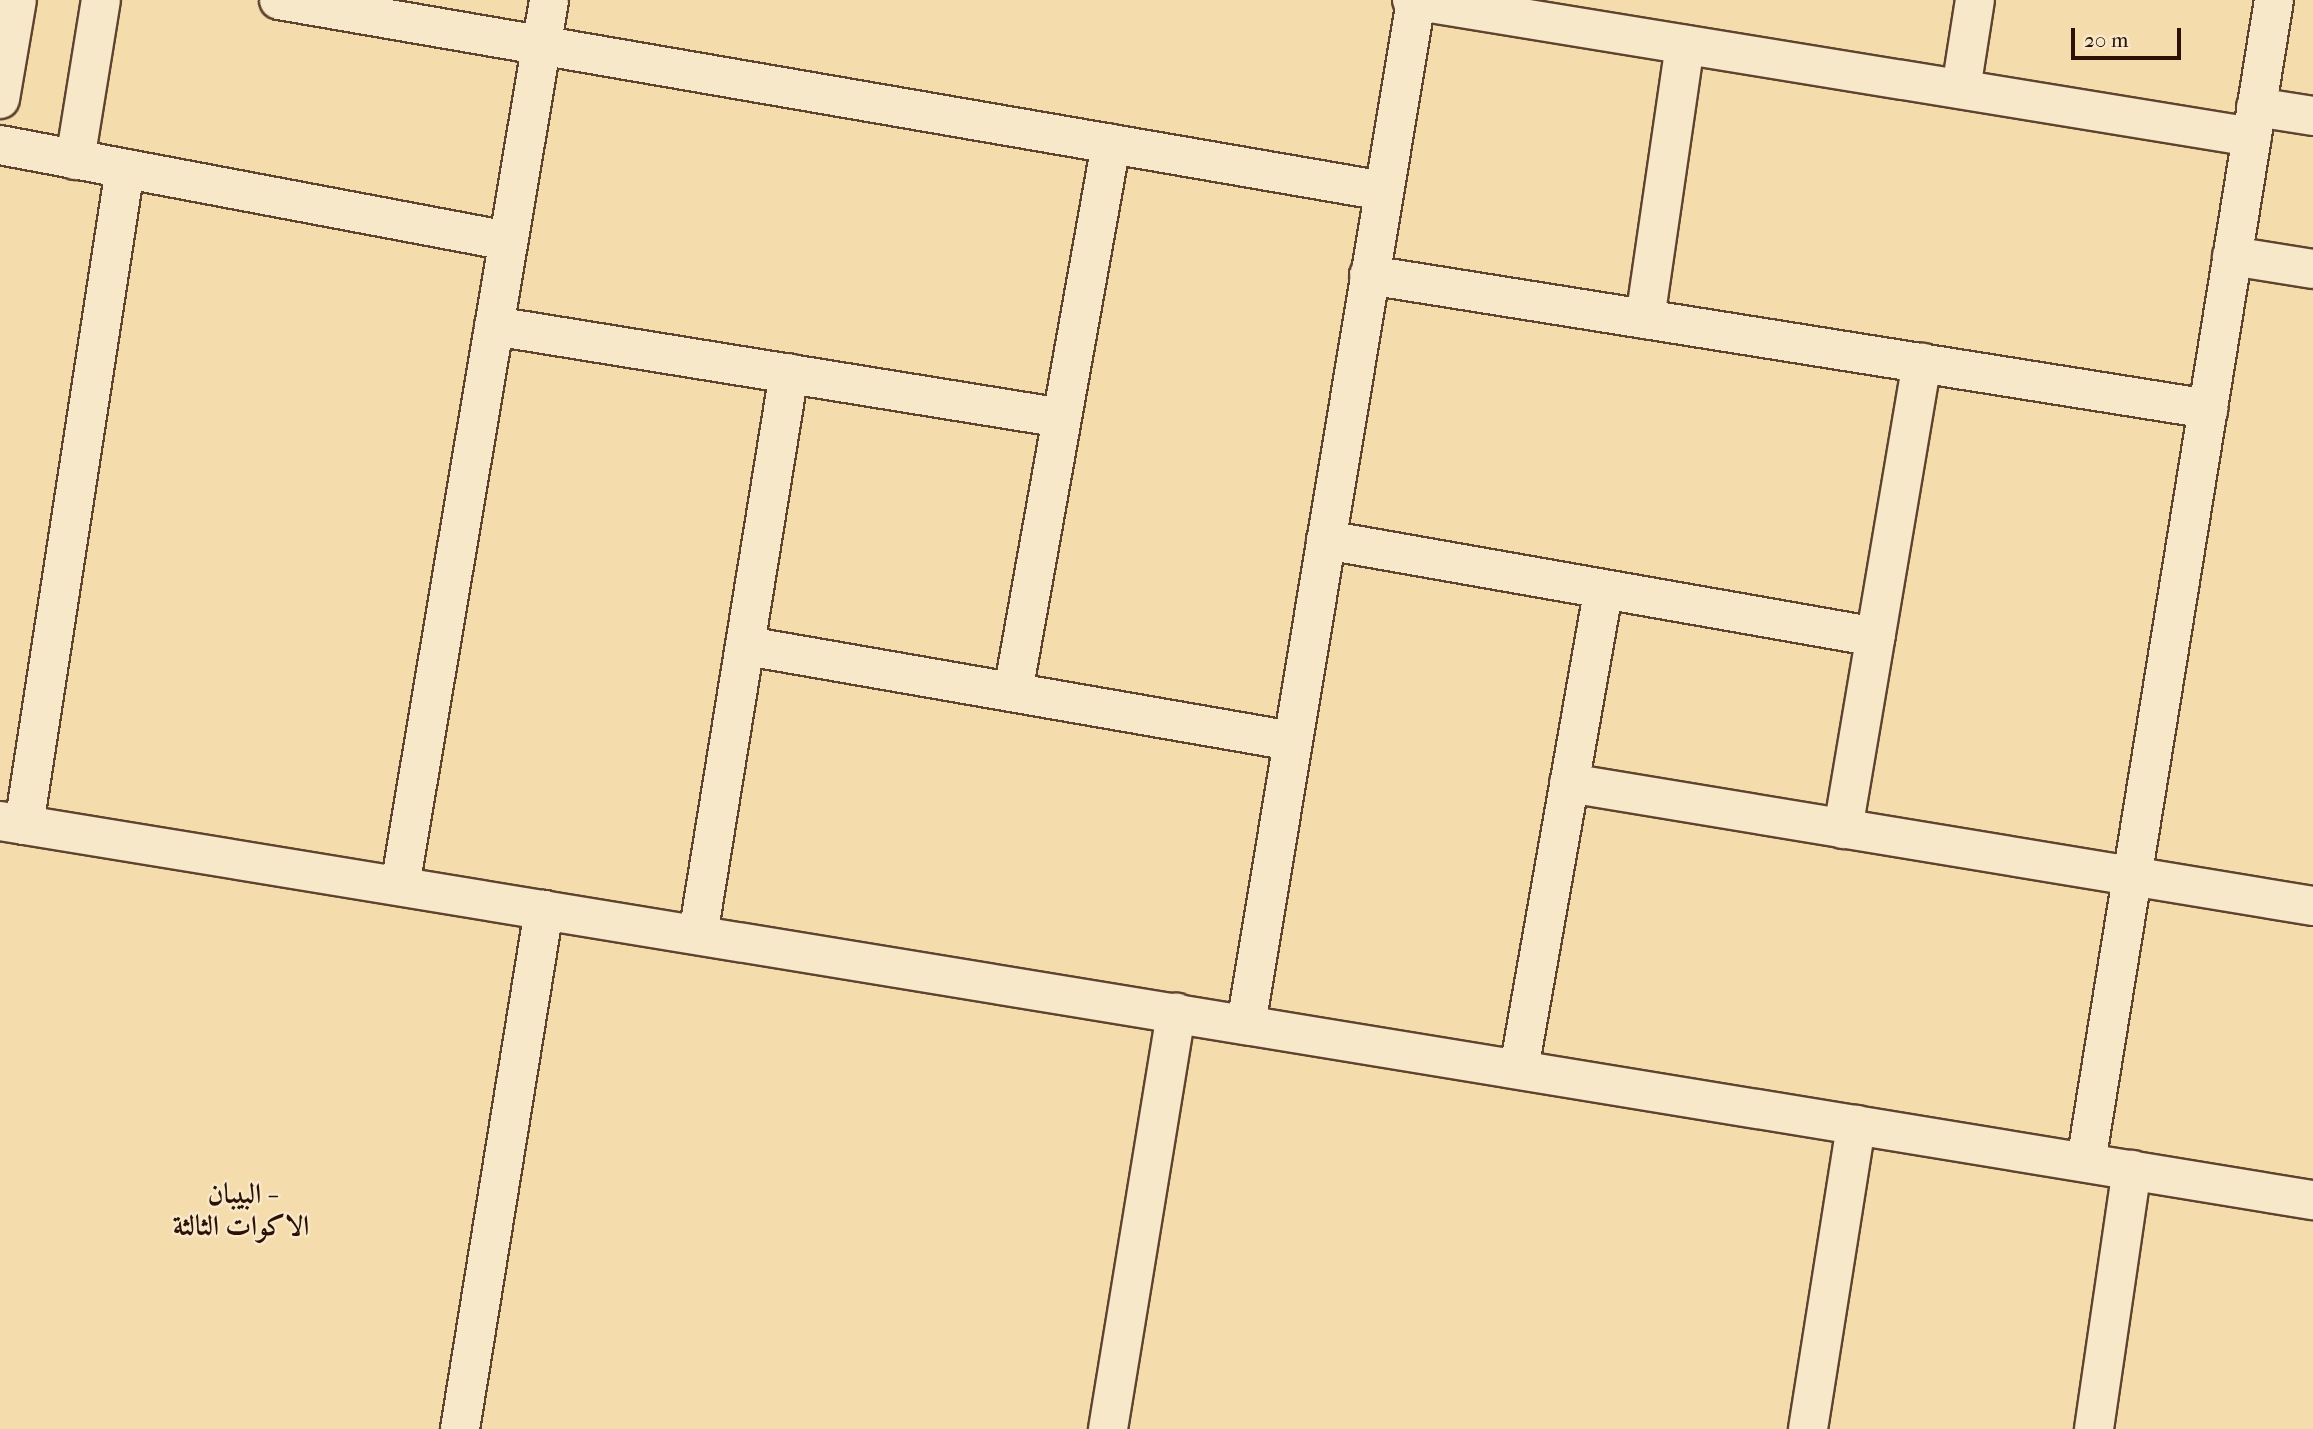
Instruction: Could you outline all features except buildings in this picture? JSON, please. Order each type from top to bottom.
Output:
[{"type":"street","points":[[0,99],[17,0]]},
{"type":"street","points":[[75,160],[100,0]]},
{"type":"street","points":[[279,0],[1384,191]]},
{"type":"street","points":[[400,886],[548,0]]},
{"type":"street","points":[[1246,1025],[1414,0],[1961,89],[2254,122],[2313,116]]},
{"type":"street","points":[[1961,89],[1975,0]]},
{"type":"street","points":[[2086,1162],[2273,0]]},
{"type":"street","points":[[1645,319],[1685,45]]},
{"type":"street","points":[[1013,692],[1111,144]]},
{"type":"street","points":[[0,145],[508,241]]},
{"type":"street","points":[[125,169],[12,823],[2313,1200]]},
{"type":"street","points":[[2232,256],[2313,269]]},
{"type":"street","points":[[1369,275],[2208,409]]},
{"type":"street","points":[[494,326],[1062,418]]},
{"type":"street","points":[[1843,829],[1922,363]]},
{"type":"street","points":[[698,935],[747,646],[789,373]]},
{"type":"street","points":[[1326,540],[1876,637]]},
{"type":"street","points":[[1519,1069],[1604,589]]},
{"type":"street","points":[[747,646],[1293,741]]},
{"type":"street","points":[[1569,783],[2313,906]]},
{"type":"street","points":[[460,1429],[544,910]]},
{"type":"street","points":[[1108,1429],[1176,1013]]},
{"type":"street","points":[[1808,1429],[1856,1125]]},
{"type":"street","points":[[2094,1429],[2132,1170]]},
{"type":"district","name":"البيبان - الاكوات الثالثة","points":[[241,1210]]}]
